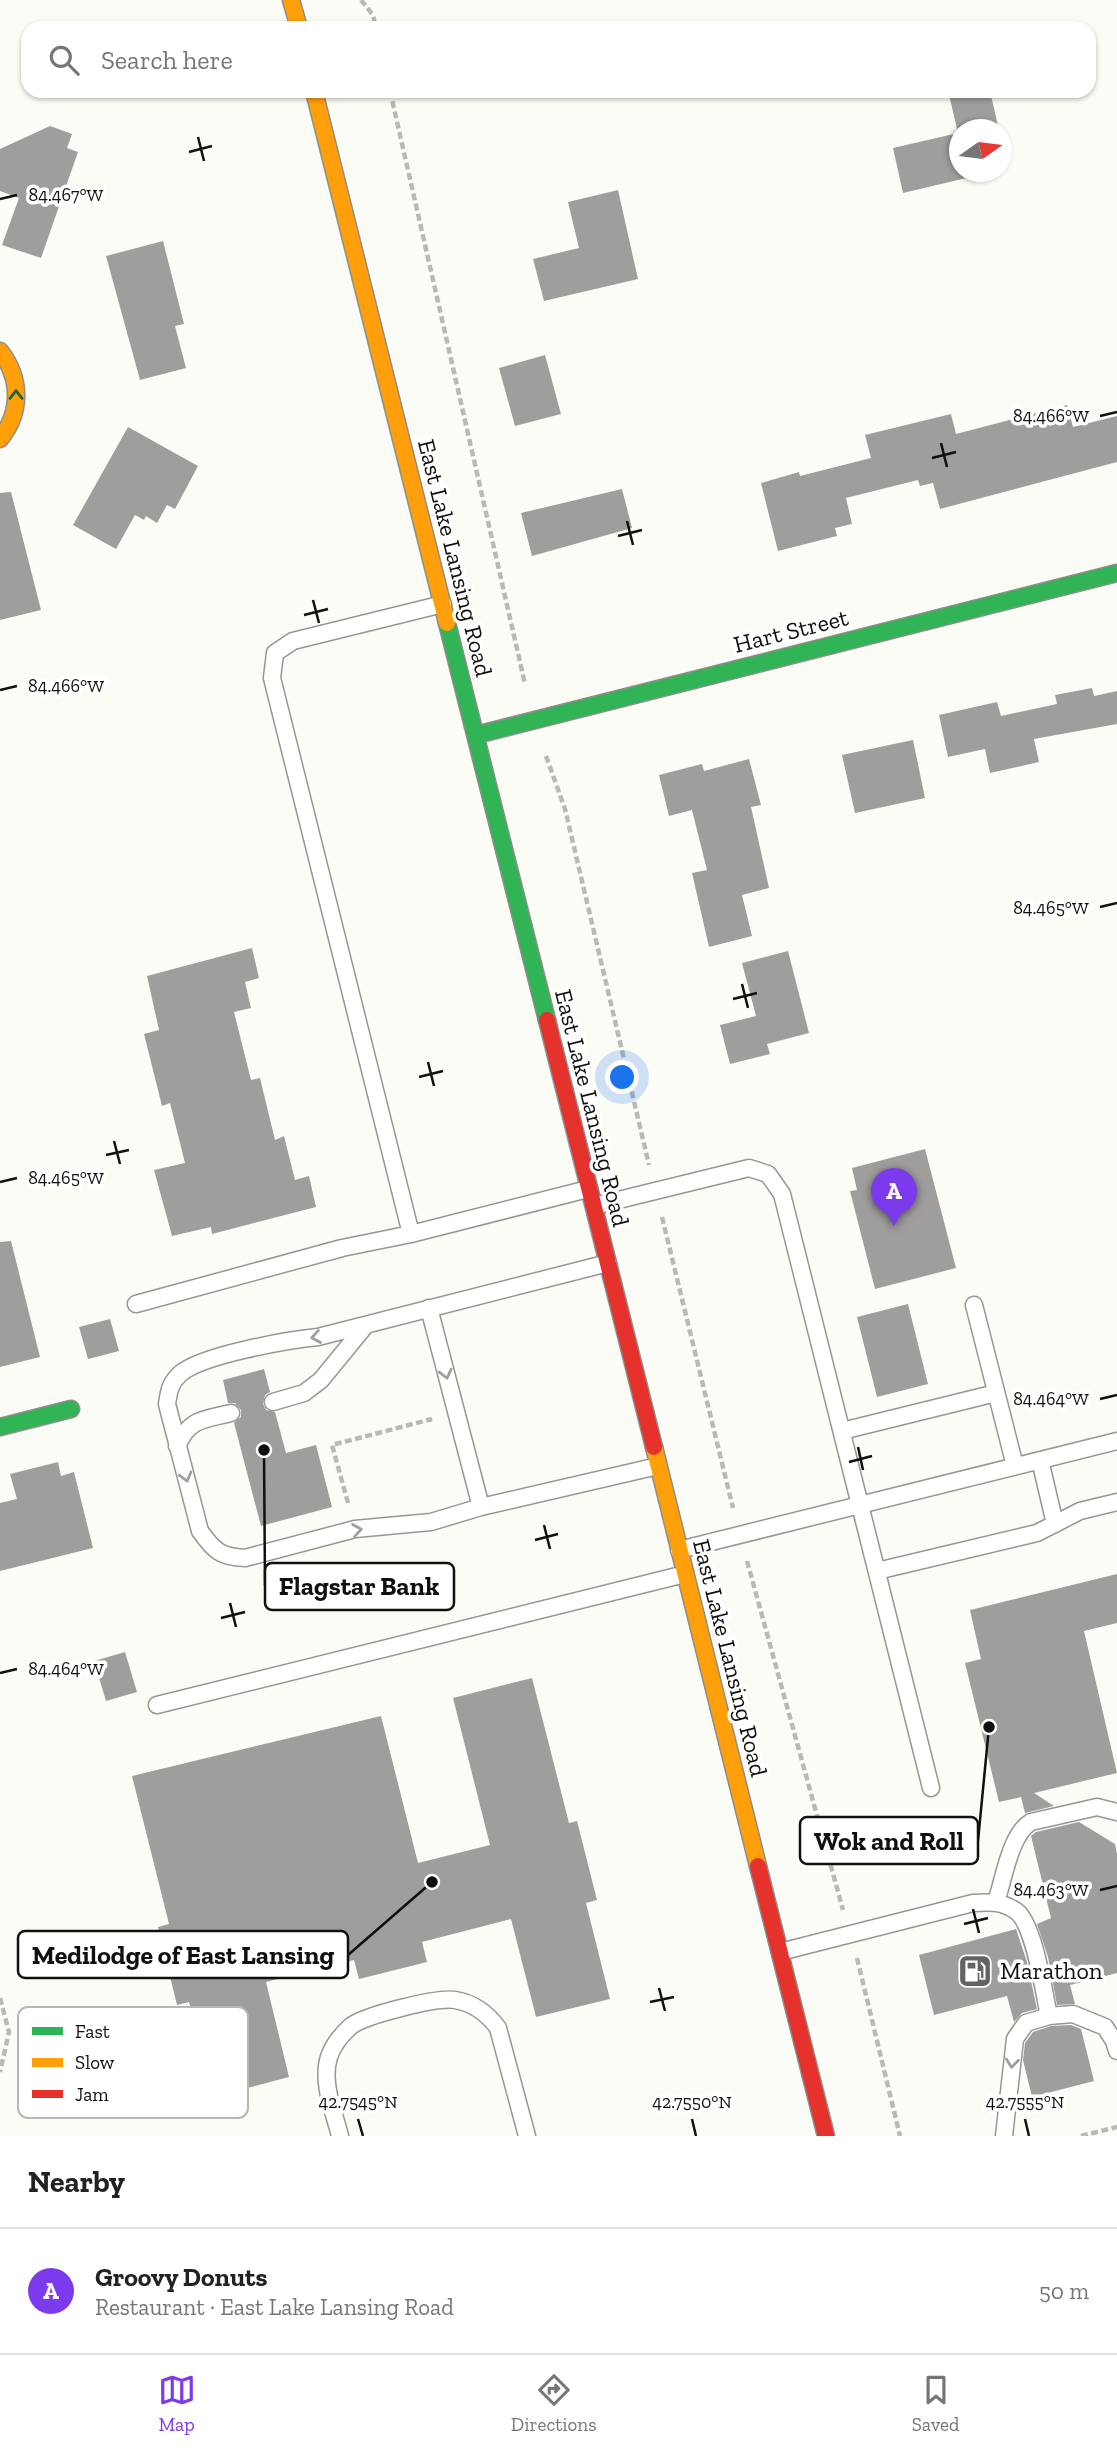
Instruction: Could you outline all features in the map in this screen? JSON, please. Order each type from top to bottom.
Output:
[{"type":"main road","points":[[292,0],[297,21]]},
{"type":"main road","name":"East Lake Lansing Road","points":[[316,98],[826,2136]]},
{"type":"main road","points":[[0,351],[14,373],[18,395],[14,417],[0,439]]},
{"type":"main road","name":"Hart Street","points":[[475,735],[1117,573]]},
{"type":"main road","points":[[0,1427],[71,1409]]},
{"type":"lane","points":[[411,1234],[272,678],[275,653],[293,641],[443,604]]},
{"type":"lane","points":[[594,1206],[749,1168],[768,1174],[782,1194],[931,1788]]},
{"type":"lane","points":[[136,1304],[342,1248],[411,1234],[589,1189]]},
{"type":"lane","points":[[608,1263],[318,1337],[281,1341],[194,1365],[180,1374],[170,1386],[167,1404],[177,1446],[201,1531],[210,1545],[227,1558],[245,1558],[355,1530],[431,1522],[481,1507],[658,1466]]},
{"type":"lane","points":[[974,1305],[1015,1466]]},
{"type":"lane","points":[[429,1308],[481,1507]]},
{"type":"lane","points":[[273,1402],[304,1393],[321,1380],[366,1325]]},
{"type":"lane","points":[[842,1431],[996,1393]]},
{"type":"lane","points":[[177,1446],[185,1430],[197,1422],[231,1413]]},
{"type":"lane","points":[[679,1550],[1117,1441]]},
{"type":"lane","points":[[1040,1460],[1055,1524]]},
{"type":"lane","points":[[877,1571],[1037,1533],[1080,1511],[1117,1502]]},
{"type":"lane","points":[[157,1705],[685,1574]]},
{"type":"lane","points":[[996,1902],[1016,1837],[1022,1827],[1031,1822],[1097,1807],[1117,1812]]},
{"type":"lane","points":[[780,1952],[973,1903],[996,1902],[1017,1911],[1028,1926],[1049,2016]]},
{"type":"lane","points":[[340,2136],[327,2072],[329,2056],[337,2040],[363,2019],[440,1999],[473,2005],[489,2015],[499,2028],[527,2136]]},
{"type":"lane","points":[[1004,2136],[1015,2039],[1026,2023],[1049,2016],[1073,2014],[1105,2027],[1116,2043]]},
{"type":"path","points":[[361,0],[374,21]]},
{"type":"path","points":[[392,98],[533,720],[565,809],[740,1535],[865,1984],[900,2136]]},
{"type":"path","points":[[355,1530],[332,1445],[456,1413]]},
{"type":"path","points":[[0,1998],[9,2032],[0,2072]]},
{"type":"path","points":[[1081,2136],[1117,2127]]},
{"type":"building","points":[[950,98],[992,98],[996,119],[955,119]]},
{"type":"building","points":[[50,126],[72,134],[67,148],[78,152],[41,258],[2,245],[19,198],[0,191],[0,149]]},
{"type":"building","points":[[949,135],[950,182],[903,193],[893,148]]},
{"type":"building","points":[[618,190],[638,279],[544,301],[533,259],[579,248],[568,202]]},
{"type":"building","points":[[163,241],[184,324],[175,326],[186,368],[140,380],[106,256]]},
{"type":"building","points":[[545,355],[561,414],[515,426],[499,368]]},
{"type":"building","points":[[1067,405],[1073,427],[1117,416],[1117,462],[940,509],[933,483],[920,486],[918,480],[846,498],[852,524],[835,528],[837,536],[778,551],[761,483],[799,472],[800,476],[871,458],[865,435],[951,414],[956,434]]},
{"type":"building","points":[[128,427],[198,466],[175,509],[167,505],[157,523],[146,516],[144,520],[135,515],[116,549],[73,525]]},
{"type":"building","points":[[622,489],[632,528],[532,556],[521,513]]},
{"type":"building","points":[[11,492],[41,610],[0,620],[0,493]]},
{"type":"building","points":[[1092,688],[1094,696],[1117,691],[1117,724],[1034,739],[1039,762],[990,773],[985,749],[948,757],[939,715],[997,702],[1001,716],[1057,704],[1055,695]]},
{"type":"building","points":[[913,740],[925,798],[855,813],[842,755]]},
{"type":"building","points":[[749,759],[761,805],[751,807],[769,888],[742,895],[752,936],[709,947],[692,873],[707,870],[692,810],[669,816],[659,775],[702,764],[704,771]]},
{"type":"building","points":[[252,948],[259,978],[245,982],[251,1008],[234,1012],[251,1080],[260,1078],[275,1140],[284,1136],[295,1180],[309,1176],[316,1207],[212,1234],[211,1227],[172,1236],[154,1170],[185,1163],[170,1103],[162,1106],[144,1034],[159,1030],[147,976]]},
{"type":"building","points":[[788,951],[809,1033],[767,1044],[770,1054],[730,1064],[720,1025],[756,1016],[742,963]]},
{"type":"building","points":[[925,1149],[956,1268],[875,1289],[850,1191],[857,1190],[852,1168]]},
{"type":"building","points":[[11,1241],[40,1357],[0,1367],[0,1242]]},
{"type":"building","points":[[908,1304],[928,1384],[877,1397],[857,1317]]},
{"type":"building","points":[[110,1319],[119,1351],[88,1359],[79,1327]]},
{"type":"building","points":[[264,1369],[270,1392],[265,1395],[263,1404],[266,1410],[275,1412],[286,1453],[316,1445],[332,1507],[261,1526],[234,1423],[241,1417],[241,1410],[235,1403],[228,1403],[223,1380]]},
{"type":"building","points":[[58,1462],[61,1476],[74,1472],[93,1548],[0,1571],[0,1503],[17,1499],[10,1474]]},
{"type":"building","points":[[1117,1574],[1117,1623],[1084,1631],[1117,1773],[1034,1793],[1054,1806],[1025,1813],[1021,1797],[999,1802],[965,1663],[981,1659],[970,1610]]},
{"type":"building","points":[[125,1652],[137,1692],[106,1701],[94,1661]]},
{"type":"building","points":[[532,1678],[569,1823],[577,1821],[597,1900],[586,1903],[610,1999],[536,2017],[511,1919],[422,1942],[427,1962],[359,1979],[354,1960],[266,1982],[289,2077],[248,2088],[248,2007],[190,2007],[189,2002],[177,2005],[158,1927],[169,1924],[132,1776],[381,1716],[418,1863],[490,1845],[453,1698]]},
{"type":"building","points":[[1079,1822],[1115,1844],[1117,1973],[1070,1985],[1075,2004],[1057,2005],[1048,1957],[1037,1924],[1051,1918],[1031,1836],[1036,1832]]},
{"type":"building","points":[[1016,1929],[1027,1962],[1037,2009],[1022,2013],[1014,2022],[1007,1996],[934,2015],[919,1955]]},
{"type":"building","points":[[1071,2025],[1081,2029],[1094,2081],[1032,2097],[1023,2060],[1025,2043],[1033,2032],[1051,2026]]},
{"type":"traffic: fast","points":[[476,735],[1117,573]]},
{"type":"traffic: fast","points":[[447,623],[547,1020]]},
{"type":"traffic: fast","points":[[0,1427],[71,1409]]},
{"type":"traffic: slow","points":[[291,0],[297,21]]},
{"type":"traffic: slow","points":[[316,98],[447,623]]},
{"type":"traffic: slow","points":[[0,351],[12,372],[16,395],[12,418],[0,439]]},
{"type":"traffic: slow","points":[[654,1447],[758,1866]]},
{"type":"traffic: jam","points":[[547,1020],[654,1447]]},
{"type":"traffic: jam","points":[[758,1866],[826,2136]]},
{"type":"place","name":"Groovy Donuts","points":[[894,1226]]},
{"type":"place","name":"Flagstar Bank","points":[[264,1450]]},
{"type":"place","name":"Wok and Roll","points":[[989,1727]]},
{"type":"place","name":"Medilodge of East Lansing","points":[[432,1882]]},
{"type":"place","name":"Marathon","points":[[975,1971]]}]
